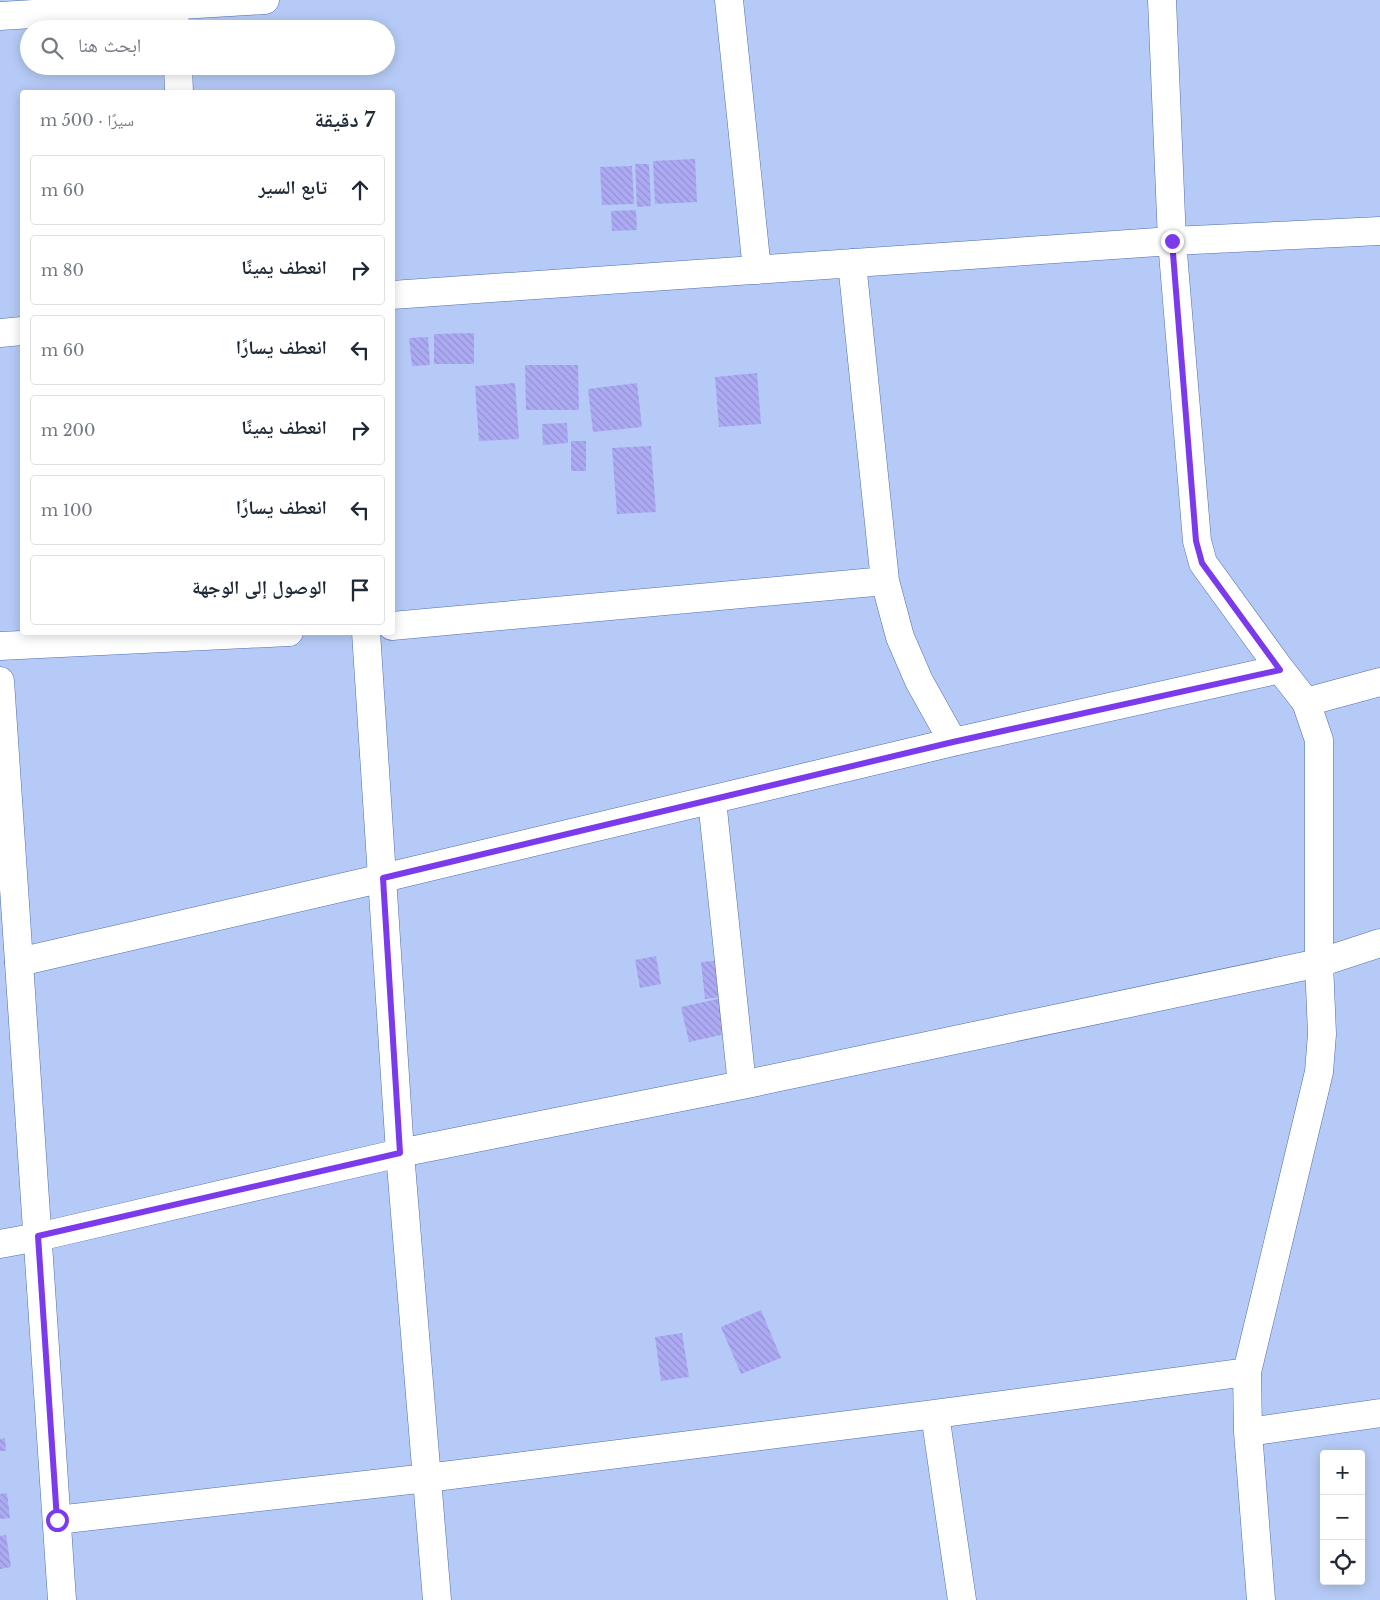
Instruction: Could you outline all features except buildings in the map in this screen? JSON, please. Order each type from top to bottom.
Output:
[{"type":"street","points":[[0,16],[175,17],[253,0]]},
{"type":"street","points":[[729,0],[757,270]]},
{"type":"street","points":[[1162,0],[1172,241],[1196,541],[1202,563],[1280,670],[1306,702],[1319,740],[1319,963],[1322,1034],[1319,1072],[1247,1372],[1248,1432],[1261,1600]]},
{"type":"street","points":[[178,75],[179,90]]},
{"type":"street","points":[[395,295],[1172,241],[1380,231]]},
{"type":"street","points":[[852,263],[885,582],[900,637],[919,681],[953,742]]},
{"type":"street","points":[[0,333],[20,331]]},
{"type":"street","points":[[395,626],[885,582]]},
{"type":"street","points":[[0,646],[227,635]]},
{"type":"street","points":[[366,635],[400,1153],[437,1600]]},
{"type":"street","points":[[19,962],[383,878],[953,742],[1280,670]]},
{"type":"street","points":[[0,681],[7,896],[19,962],[62,1600]]},
{"type":"street","points":[[1306,702],[1380,682]]},
{"type":"street","points":[[712,800],[742,1086]]},
{"type":"street","points":[[0,1244],[400,1153],[742,1086],[1319,963],[1380,943]]},
{"type":"street","points":[[57,1520],[427,1478],[935,1414],[1247,1372]]},
{"type":"street","points":[[1248,1432],[1380,1413]]},
{"type":"street","points":[[935,1414],[962,1600]]},
{"type":"route","points":[[57,1520],[38,1236],[400,1153],[383,878],[953,742],[1280,670],[1202,563],[1196,541],[1172,241]]}]
